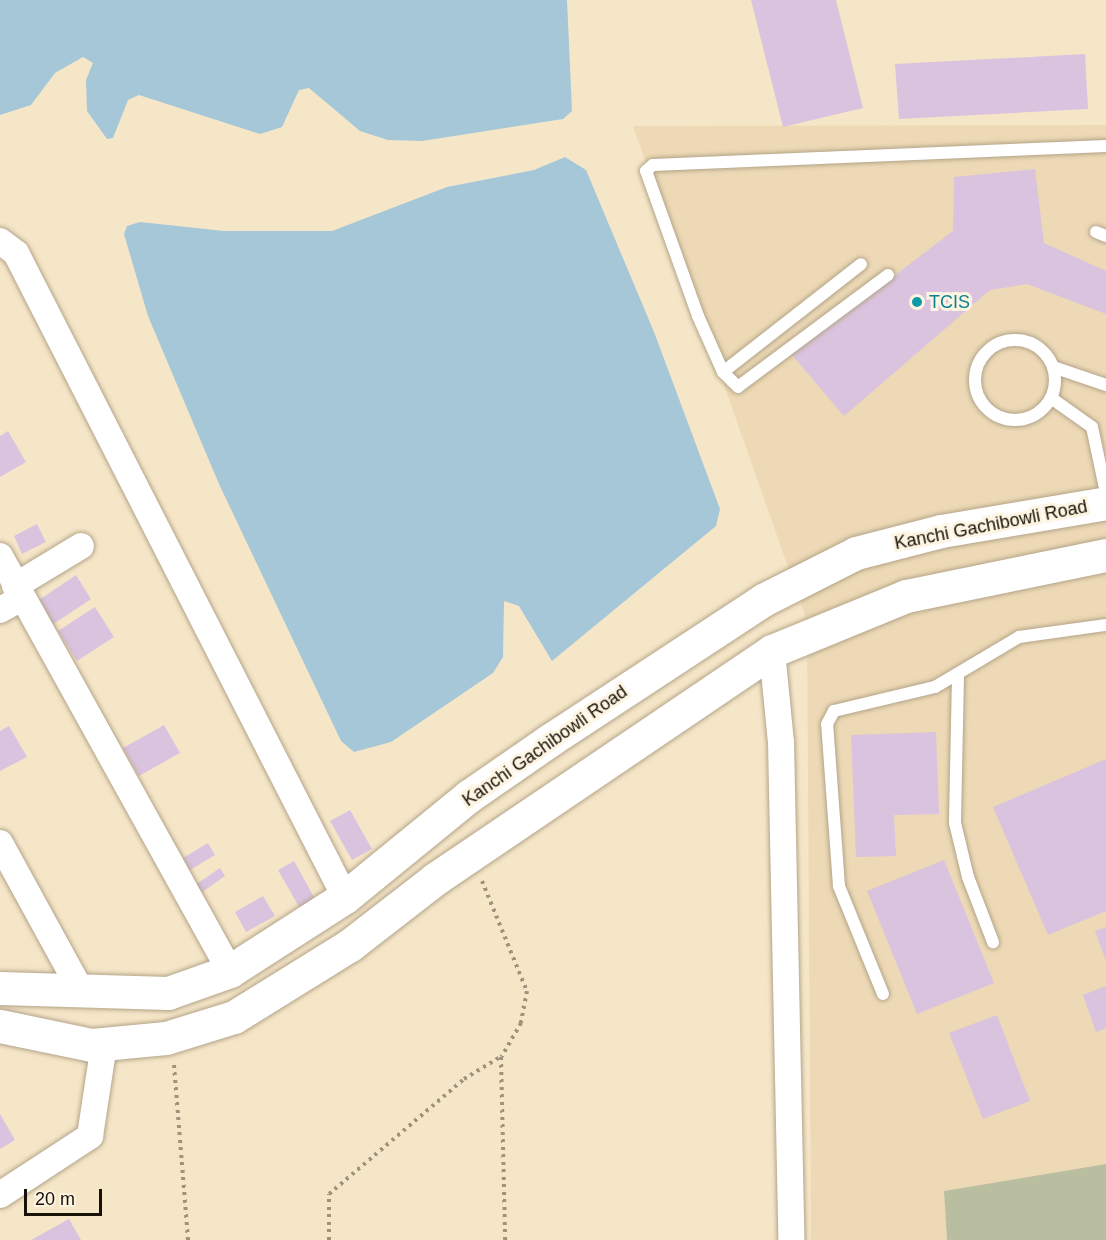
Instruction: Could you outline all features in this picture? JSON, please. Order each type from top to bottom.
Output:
[{"type":"main road","name":"Kanchi Gachibowli Road","points":[[0,988],[168,993],[230,971],[345,897],[469,796],[763,600],[856,554],[941,531],[1106,503]]},
{"type":"main road","points":[[0,1026],[104,1044],[166,1038],[234,1017],[350,945],[472,855],[772,651],[906,596],[1106,555]]},
{"type":"street","points":[[0,241],[16,253],[345,897]]},
{"type":"street","points":[[12,598],[81,546]]},
{"type":"street","points":[[0,556],[12,598],[230,971]]},
{"type":"street","points":[[772,651],[781,742],[791,1240]]},
{"type":"street","points":[[0,843],[80,989]]},
{"type":"street","points":[[0,1195],[90,1136],[104,1044]]},
{"type":"lane","points":[[888,275],[743,385],[732,384],[723,372],[645,178],[653,165],[1106,146]]},
{"type":"lane","points":[[723,372],[861,264]]},
{"type":"lane","points":[[1053,367],[1051,398],[1031,417],[1004,419],[981,403],[974,376],[985,351],[1010,339],[1036,345],[1053,367],[1106,385]]},
{"type":"lane","points":[[1051,398],[1092,427],[1106,493]]},
{"type":"lane","points":[[883,994],[839,886],[827,724],[834,711],[935,687],[958,676],[1019,637],[1106,625]]},
{"type":"lane","points":[[958,676],[955,823],[968,877],[993,942]]},
{"type":"path","points":[[329,1240],[329,1194],[464,1079],[501,1057],[521,1023],[527,991],[472,855]]},
{"type":"path","points":[[166,1038],[175,1066],[188,1240]]},
{"type":"path","points":[[501,1057],[505,1240]]},
{"type":"shaded area","points":[[1106,125],[1106,1164],[944,1191],[947,1240],[811,1240],[807,621],[633,126]]},
{"type":"green space","points":[[1106,1164],[1106,1240],[947,1240],[944,1191]]},
{"type":"water","points":[[0,0],[567,0],[572,111],[563,119],[422,141],[388,140],[360,131],[309,88],[299,90],[282,127],[260,134],[139,95],[128,100],[113,138],[107,139],[87,111],[86,80],[93,63],[83,57],[55,73],[31,105],[0,115]]},
{"type":"water","points":[[565,157],[586,170],[654,332],[720,509],[716,526],[552,661],[519,606],[504,601],[503,657],[493,673],[391,742],[354,752],[341,741],[219,484],[148,316],[124,234],[127,226],[140,222],[224,231],[332,231],[447,187],[534,170]]},
{"type":"building","points":[[751,0],[836,0],[863,108],[783,127]]},
{"type":"building","points":[[1085,54],[1088,109],[899,119],[895,64]]},
{"type":"building","name":"TCIS","points":[[1035,169],[1044,243],[1106,271],[1106,314],[1027,284],[990,290],[844,416],[791,354],[953,231],[954,177]]},
{"type":"building","points":[[8,431],[26,462],[0,477],[0,436]]},
{"type":"building","points":[[37,524],[46,542],[22,554],[14,536]]},
{"type":"building","points":[[76,575],[91,599],[52,625],[36,602]]},
{"type":"building","points":[[95,607],[114,637],[77,661],[58,631]]},
{"type":"building","points":[[164,725],[180,753],[139,776],[123,748]]},
{"type":"building","points":[[9,726],[27,757],[0,771],[0,731]]},
{"type":"building","points":[[936,732],[939,814],[894,815],[896,856],[856,857],[851,735]]},
{"type":"building","points":[[1106,759],[1106,911],[1048,935],[993,807]]},
{"type":"building","points":[[350,810],[372,849],[352,860],[330,821]]},
{"type":"building","points":[[208,843],[215,855],[190,870],[183,858]]},
{"type":"building","points":[[944,860],[994,983],[917,1014],[867,891]]},
{"type":"building","points":[[294,861],[315,899],[299,907],[278,870]]},
{"type":"building","points":[[220,868],[225,876],[201,893],[195,885]]},
{"type":"building","points":[[263,896],[275,916],[246,932],[235,912]]},
{"type":"building","points":[[1106,927],[1106,961],[1095,931]]},
{"type":"building","points":[[1106,986],[1106,1028],[1096,1032],[1083,995]]},
{"type":"building","points":[[997,1015],[1030,1101],[983,1119],[949,1033]]},
{"type":"building","points":[[0,1114],[15,1140],[0,1149]]},
{"type":"building","points":[[69,1219],[81,1240],[31,1240]]},
{"type":"place","name":"TCIS","points":[[917,302]]}]
